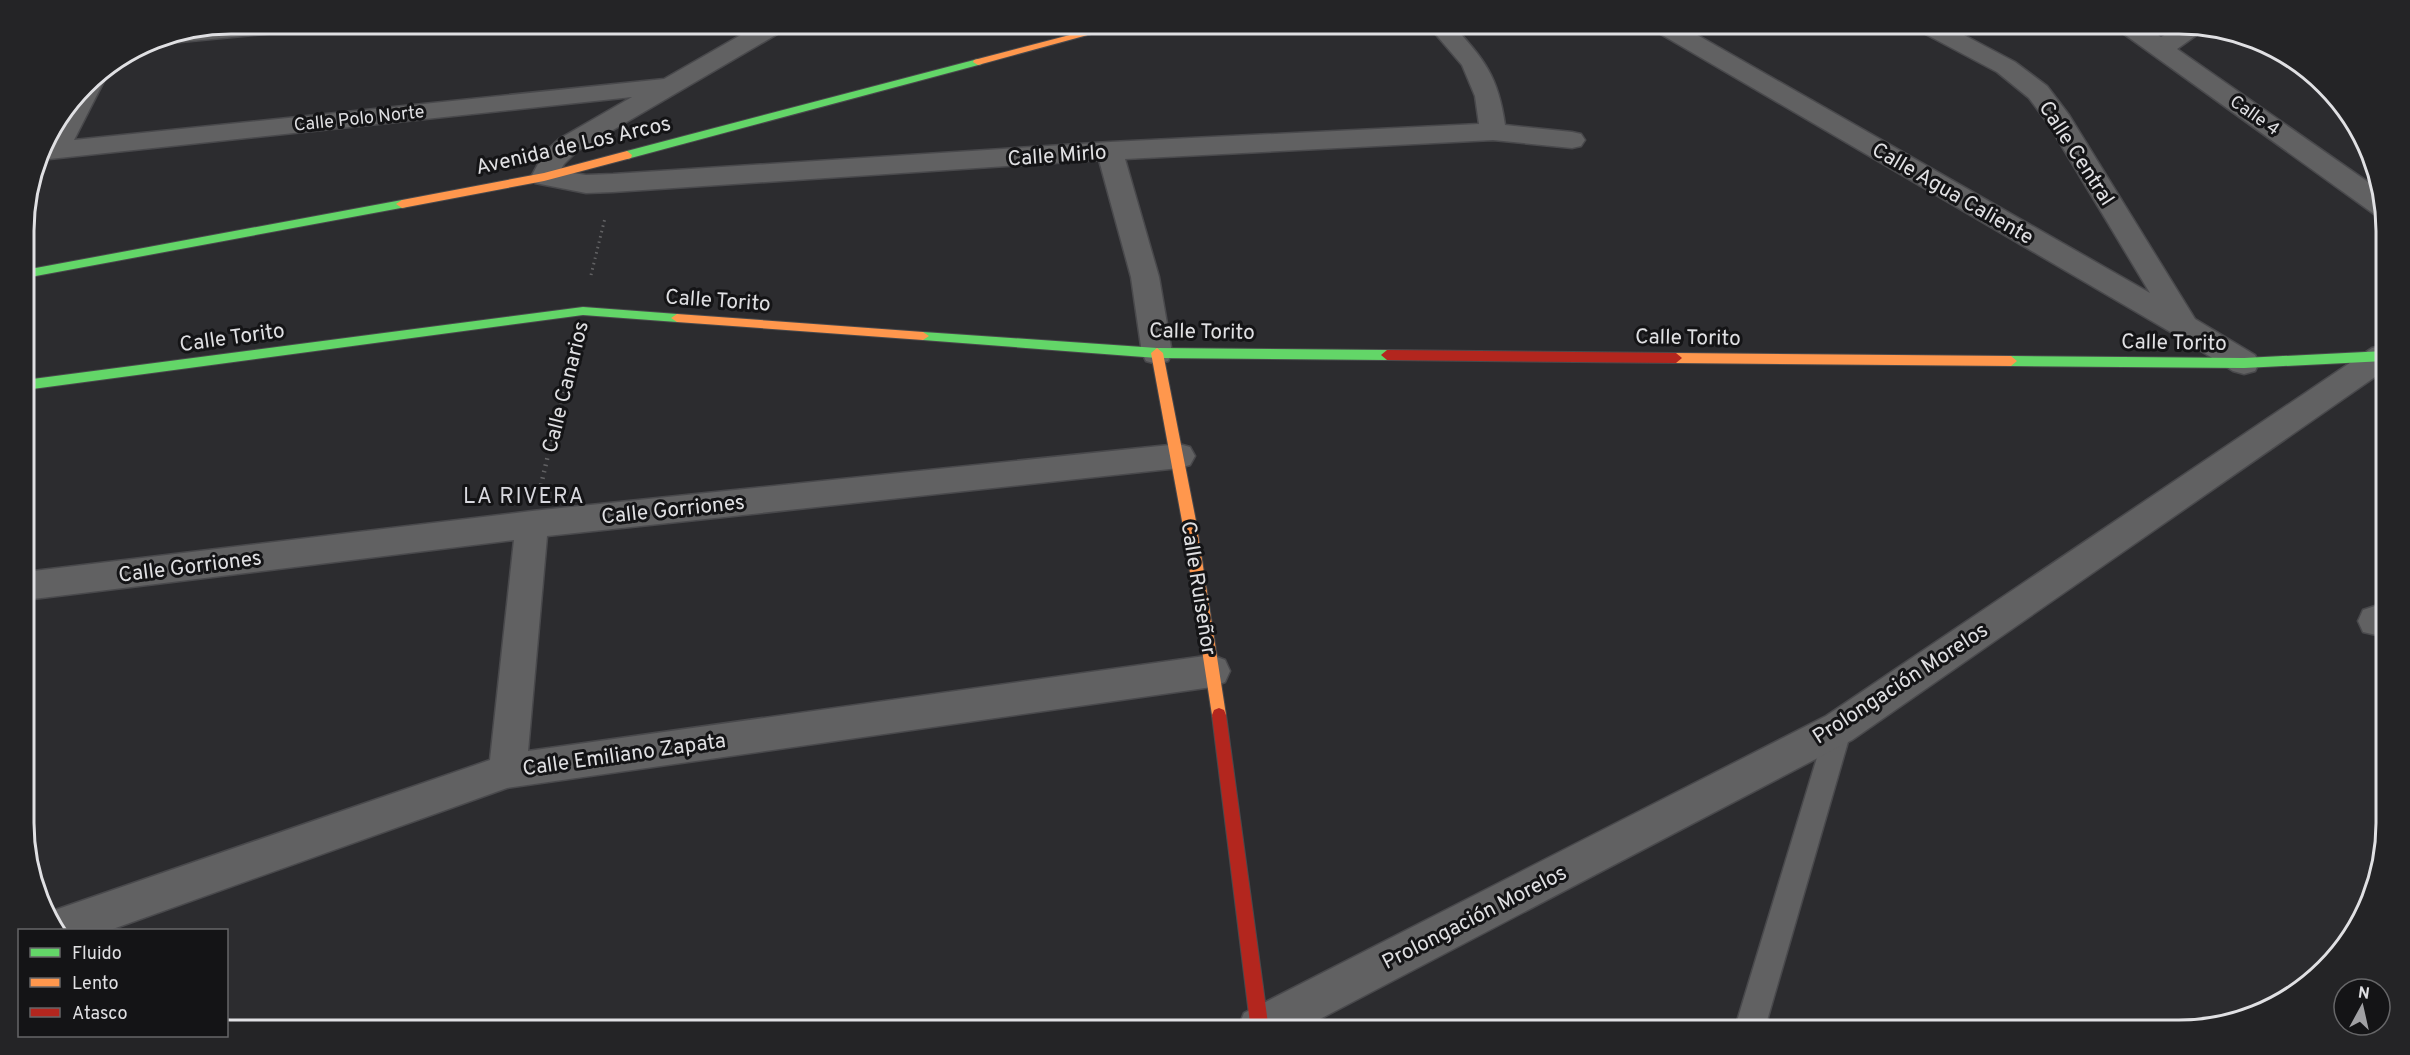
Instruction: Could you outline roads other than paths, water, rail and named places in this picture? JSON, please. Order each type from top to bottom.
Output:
[{"type":"street","points":[[544,177],[553,159],[568,145],[760,34]]},
{"type":"street","name":"Avenida de Los Arcos","points":[[35,272],[544,177],[1086,34]]},
{"type":"street","points":[[1448,34],[1473,63],[1488,96],[1493,132]]},
{"type":"street","name":"Calle Agua Caliente","points":[[1678,34],[2184,326],[2244,363]]},
{"type":"street","name":"Calle Central","points":[[1945,34],[2006,67],[2038,92],[2060,121],[2184,326]]},
{"type":"street","name":"Calle 4","points":[[2141,34],[2373,199]]},
{"type":"street","points":[[2161,48],[2183,34]]},
{"type":"street","name":"Calle Polo Norte","points":[[53,151],[675,84]]},
{"type":"street","name":"Calle Mirlo","points":[[544,177],[586,183],[613,183],[1110,151],[1493,132],[1572,140]]},
{"type":"street","name":"Calle Ruiseñor","points":[[1110,151],[1145,277],[1157,353],[1179,456],[1212,671],[1258,1020]]},
{"type":"street","name":"Calle Torito","points":[[35,384],[583,311],[1157,353],[2244,363],[2376,356]]},
{"type":"street","name":"Prolongación Morelos","points":[[1278,1020],[1839,728],[2376,361]]},
{"type":"street","name":"Calle Gorriones","points":[[34,585],[532,524],[1179,456]]},
{"type":"street","points":[[507,771],[532,524]]},
{"type":"street","name":"Calle Emiliano Zapata","points":[[64,927],[507,771],[1212,671]]},
{"type":"lane","points":[[1752,1020],[1839,728]]},
{"type":"district","name":"LA RIVERA","points":[[524,495]]}]
